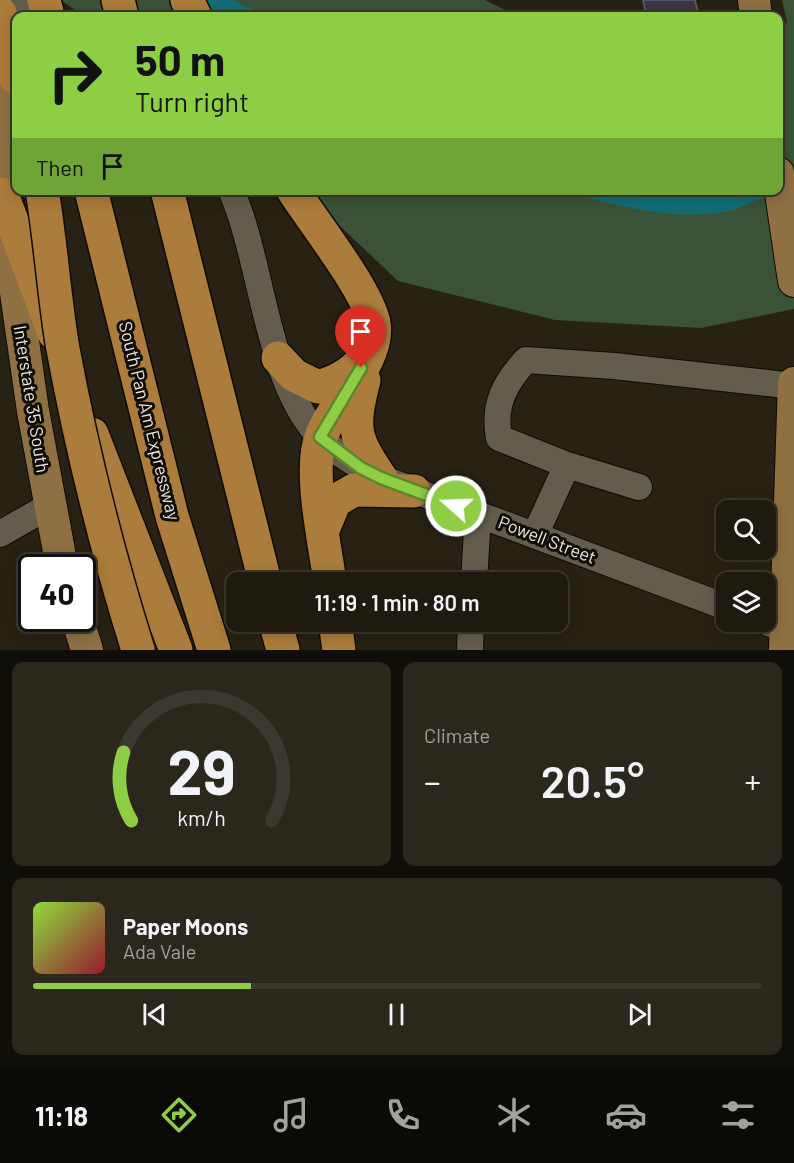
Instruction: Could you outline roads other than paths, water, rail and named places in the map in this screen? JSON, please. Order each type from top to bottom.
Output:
[{"type":"highway","points":[[0,13],[12,62]]},
{"type":"highway","points":[[1,191],[107,475],[176,650]]},
{"type":"highway","points":[[43,195],[63,347],[83,445],[109,557],[138,650]]},
{"type":"highway","name":"South Pan Am Expressway","points":[[92,195],[172,516],[214,650]]},
{"type":"highway","points":[[167,195],[262,572]]},
{"type":"highway","points":[[296,195],[370,310],[374,325],[371,351],[355,427],[361,449],[381,478]]},
{"type":"highway","points":[[278,358],[294,375],[318,387],[334,383],[353,371],[371,351]]},
{"type":"highway","points":[[329,572],[316,473],[320,437],[371,351]]},
{"type":"highway","points":[[323,530],[335,501],[354,490],[414,491]]},
{"type":"highway","points":[[278,632],[283,650]]},
{"type":"highway","points":[[337,632],[339,650]]},
{"type":"main road","name":"Interstate 35 South","points":[[0,58],[12,130]]},
{"type":"main road","name":"Interstate 35 South","points":[[12,157],[1,191],[15,302],[59,554]]},
{"type":"main road","points":[[781,195],[794,281]]},
{"type":"main road","points":[[778,634],[791,580],[794,385]]},
{"type":"main road","points":[[81,632],[87,650]]},
{"type":"street","points":[[15,0],[31,12]]},
{"type":"street","name":"Powell Street","points":[[233,195],[242,216],[278,358],[299,406],[320,437],[361,468],[381,478],[716,603]]},
{"type":"street","points":[[639,487],[567,465],[499,438],[495,417],[508,379],[526,360],[614,366],[794,385]]},
{"type":"street","points":[[535,535],[567,465]]},
{"type":"street","points":[[0,534],[49,506]]},
{"type":"street","points":[[475,572],[478,514]]},
{"type":"street","points":[[470,650],[471,632]]},
{"type":"water","points":[[179,0],[233,0],[258,12],[198,12]]},
{"type":"water","points":[[579,195],[768,195],[733,210],[690,215],[648,211]]}]
